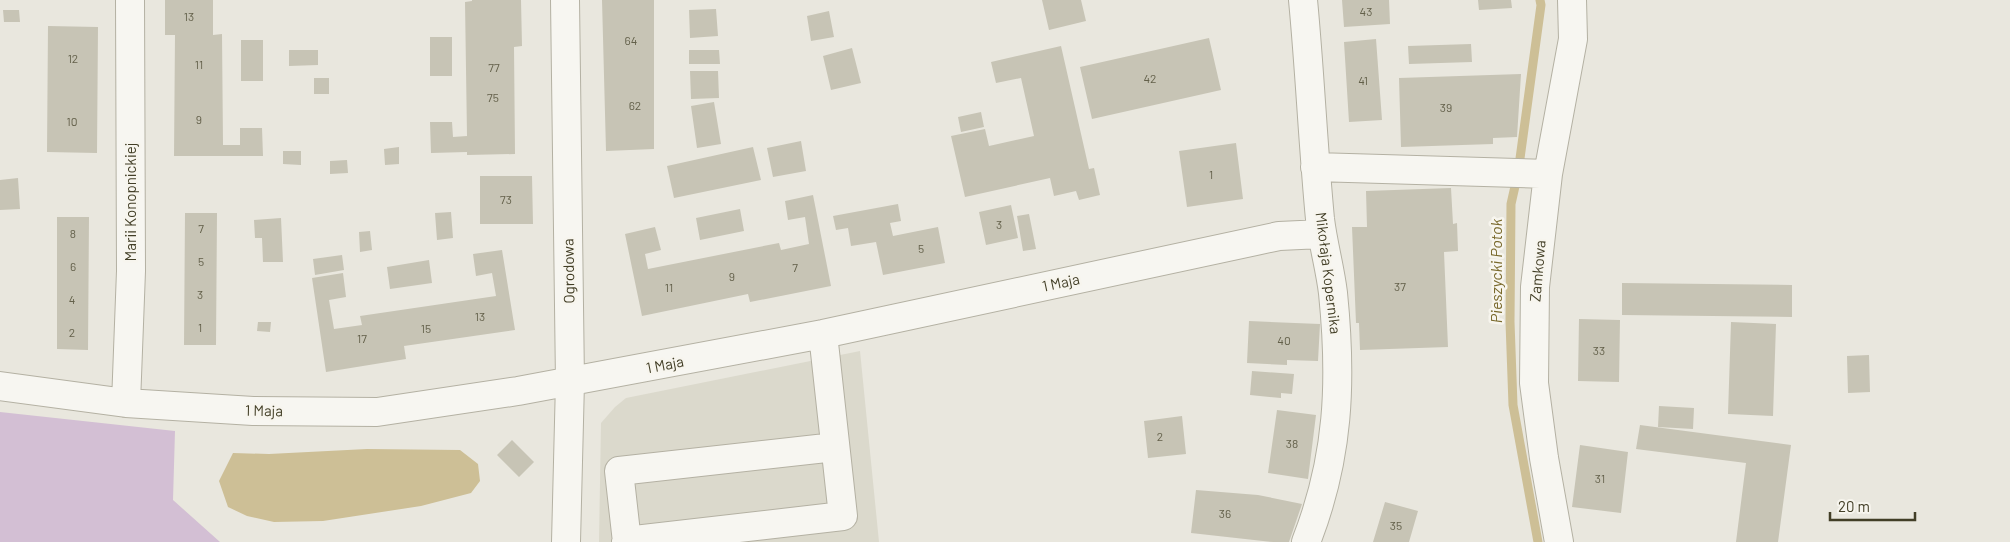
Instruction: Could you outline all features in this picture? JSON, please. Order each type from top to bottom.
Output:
[{"type":"street","name":"Marii Konopnickiej","points":[[126,403],[131,271],[130,0]]},
{"type":"street","name":"Ogrodowa","points":[[565,0],[570,382],[566,542]]},
{"type":"street","name":"Mikołaja Kopernika","points":[[1303,0],[1315,168],[1322,234],[1333,291],[1338,352],[1337,400],[1332,454],[1319,509],[1306,542]]},
{"type":"street","name":"Zamkowa","points":[[1558,542],[1534,382],[1535,287],[1541,174],[1573,39],[1572,0]]},
{"type":"street","points":[[1315,168],[1541,174]]},
{"type":"street","name":"1 Maja","points":[[0,386],[126,403],[253,411],[377,412],[570,382],[823,334],[1279,236],[1322,234]]},
{"type":"street","points":[[823,334],[843,516],[627,541],[619,471],[835,447]]},
{"type":"shaded area","points":[[860,351],[879,542],[599,542],[601,423],[626,398]]},
{"type":"shaded area","points":[[0,412],[175,431],[173,500],[220,542],[0,542]]},
{"type":"shaded area","points":[[367,449],[460,450],[478,464],[480,481],[471,493],[421,506],[323,521],[274,522],[247,516],[228,507],[219,481],[233,453],[269,454]]},
{"type":"building","points":[[165,0],[213,0],[213,35],[222,34],[223,145],[240,145],[240,128],[262,128],[263,156],[174,156],[175,35],[165,35]]},
{"type":"building","points":[[472,0],[521,0],[522,46],[514,47],[515,154],[467,155],[467,152],[431,153],[430,122],[452,122],[453,137],[467,136],[465,2]]},
{"type":"building","points":[[602,0],[654,0],[654,149],[606,151]]},
{"type":"building","points":[[1042,0],[1081,0],[1086,21],[1049,30]]},
{"type":"building","points":[[1342,0],[1389,0],[1390,24],[1344,27]]},
{"type":"building","points":[[1478,0],[1511,0],[1512,8],[1479,10]]},
{"type":"building","points":[[716,9],[718,36],[690,38],[689,10]]},
{"type":"building","points":[[3,10],[19,10],[20,22],[4,22]]},
{"type":"building","points":[[829,11],[834,37],[811,41],[807,16]]},
{"type":"building","points":[[48,26],[98,27],[97,153],[47,152]]},
{"type":"building","points":[[430,37],[452,37],[452,76],[430,76]]},
{"type":"building","points":[[1209,38],[1221,90],[1092,119],[1080,67]]},
{"type":"building","points":[[1376,39],[1382,120],[1349,122],[1344,42]]},
{"type":"building","points":[[241,40],[263,40],[263,81],[241,81]]},
{"type":"building","points":[[1471,44],[1472,62],[1409,64],[1408,46]]},
{"type":"building","points":[[1061,46],[1089,169],[1094,168],[1100,195],[1079,200],[1076,191],[1054,196],[1050,178],[965,197],[951,136],[985,129],[989,146],[1034,136],[1021,78],[996,83],[991,62]]},
{"type":"building","points":[[852,48],[861,83],[831,90],[823,56]]},
{"type":"building","points":[[289,50],[318,50],[318,65],[289,66]]},
{"type":"building","points":[[689,50],[719,50],[720,64],[689,64]]},
{"type":"building","points":[[690,71],[718,71],[719,98],[691,99]]},
{"type":"building","points":[[1521,74],[1517,137],[1493,138],[1493,144],[1401,147],[1399,78]]},
{"type":"building","points":[[314,78],[329,78],[329,94],[314,94]]},
{"type":"building","points":[[714,102],[721,144],[697,148],[691,106]]},
{"type":"building","points":[[981,112],[984,127],[961,132],[958,117]]},
{"type":"building","points":[[801,141],[806,171],[773,177],[767,148]]},
{"type":"building","points":[[1236,143],[1243,199],[1187,207],[1179,151]]},
{"type":"building","points":[[399,147],[399,164],[385,165],[384,149]]},
{"type":"building","points":[[753,147],[761,180],[674,198],[667,166]]},
{"type":"building","points":[[283,151],[301,151],[301,165],[283,164]]},
{"type":"building","points":[[347,160],[348,173],[330,174],[330,161]]},
{"type":"building","points":[[480,176],[532,176],[533,224],[480,224]]},
{"type":"building","points":[[18,178],[20,209],[0,210],[0,180]]},
{"type":"building","points":[[1451,188],[1453,224],[1457,223],[1458,251],[1444,252],[1448,347],[1360,350],[1359,323],[1356,323],[1352,227],[1367,227],[1366,191]]},
{"type":"building","points":[[813,195],[831,286],[750,302],[748,294],[642,316],[625,234],[655,227],[661,250],[645,254],[648,269],[779,243],[781,250],[809,244],[805,217],[788,220],[785,201]]},
{"type":"building","points":[[898,204],[901,221],[890,223],[893,236],[938,227],[945,263],[883,275],[876,242],[851,246],[848,228],[836,230],[833,216]]},
{"type":"building","points":[[1011,205],[1018,238],[986,245],[979,212]]},
{"type":"building","points":[[740,209],[744,231],[700,240],[696,218]]},
{"type":"building","points":[[451,212],[453,238],[437,240],[435,213]]},
{"type":"building","points":[[185,213],[217,213],[216,345],[184,345]]},
{"type":"building","points":[[1029,214],[1036,249],[1023,251],[1017,216]]},
{"type":"building","points":[[57,217],[89,217],[88,350],[57,349]]},
{"type":"building","points":[[281,218],[283,262],[263,262],[262,238],[255,238],[254,220]]},
{"type":"building","points":[[370,231],[372,250],[360,252],[359,232]]},
{"type":"building","points":[[502,250],[515,330],[404,346],[406,359],[326,372],[312,278],[343,273],[346,297],[329,300],[334,329],[362,325],[360,316],[496,296],[492,273],[476,276],[473,254]]},
{"type":"building","points":[[342,255],[344,270],[315,275],[313,259]]},
{"type":"building","points":[[429,260],[432,283],[390,289],[387,267]]},
{"type":"building","points":[[1622,283],[1792,285],[1792,317],[1622,315]]},
{"type":"building","points":[[1579,319],[1620,320],[1619,382],[1578,381]]},
{"type":"building","points":[[1249,321],[1320,324],[1318,361],[1287,360],[1287,365],[1247,363]]},
{"type":"building","points":[[258,322],[271,322],[270,332],[257,331]]},
{"type":"building","points":[[1731,322],[1776,324],[1773,416],[1728,414]]},
{"type":"building","points":[[1869,355],[1870,392],[1848,393],[1847,356]]},
{"type":"building","points":[[1252,371],[1294,374],[1292,394],[1281,393],[1281,398],[1250,395]]},
{"type":"building","points":[[1659,406],[1694,408],[1693,429],[1658,427]]},
{"type":"building","points":[[1277,410],[1316,415],[1308,479],[1268,473]]},
{"type":"building","points":[[1182,416],[1186,454],[1148,458],[1144,421]]},
{"type":"building","points":[[1640,425],[1791,445],[1778,542],[1736,542],[1746,463],[1636,449]]},
{"type":"building","points":[[512,440],[534,462],[519,477],[497,455]]},
{"type":"building","points":[[1580,445],[1628,452],[1621,513],[1572,507]]},
{"type":"building","points":[[1196,490],[1258,495],[1302,504],[1289,542],[1191,533]]},
{"type":"building","points":[[1385,502],[1418,511],[1409,542],[1373,542]]},
{"type":"waterway","name":"Pieszycki Potok","points":[[1538,542],[1513,405],[1510,322],[1511,204],[1518,173],[1541,5],[1540,0]]}]
